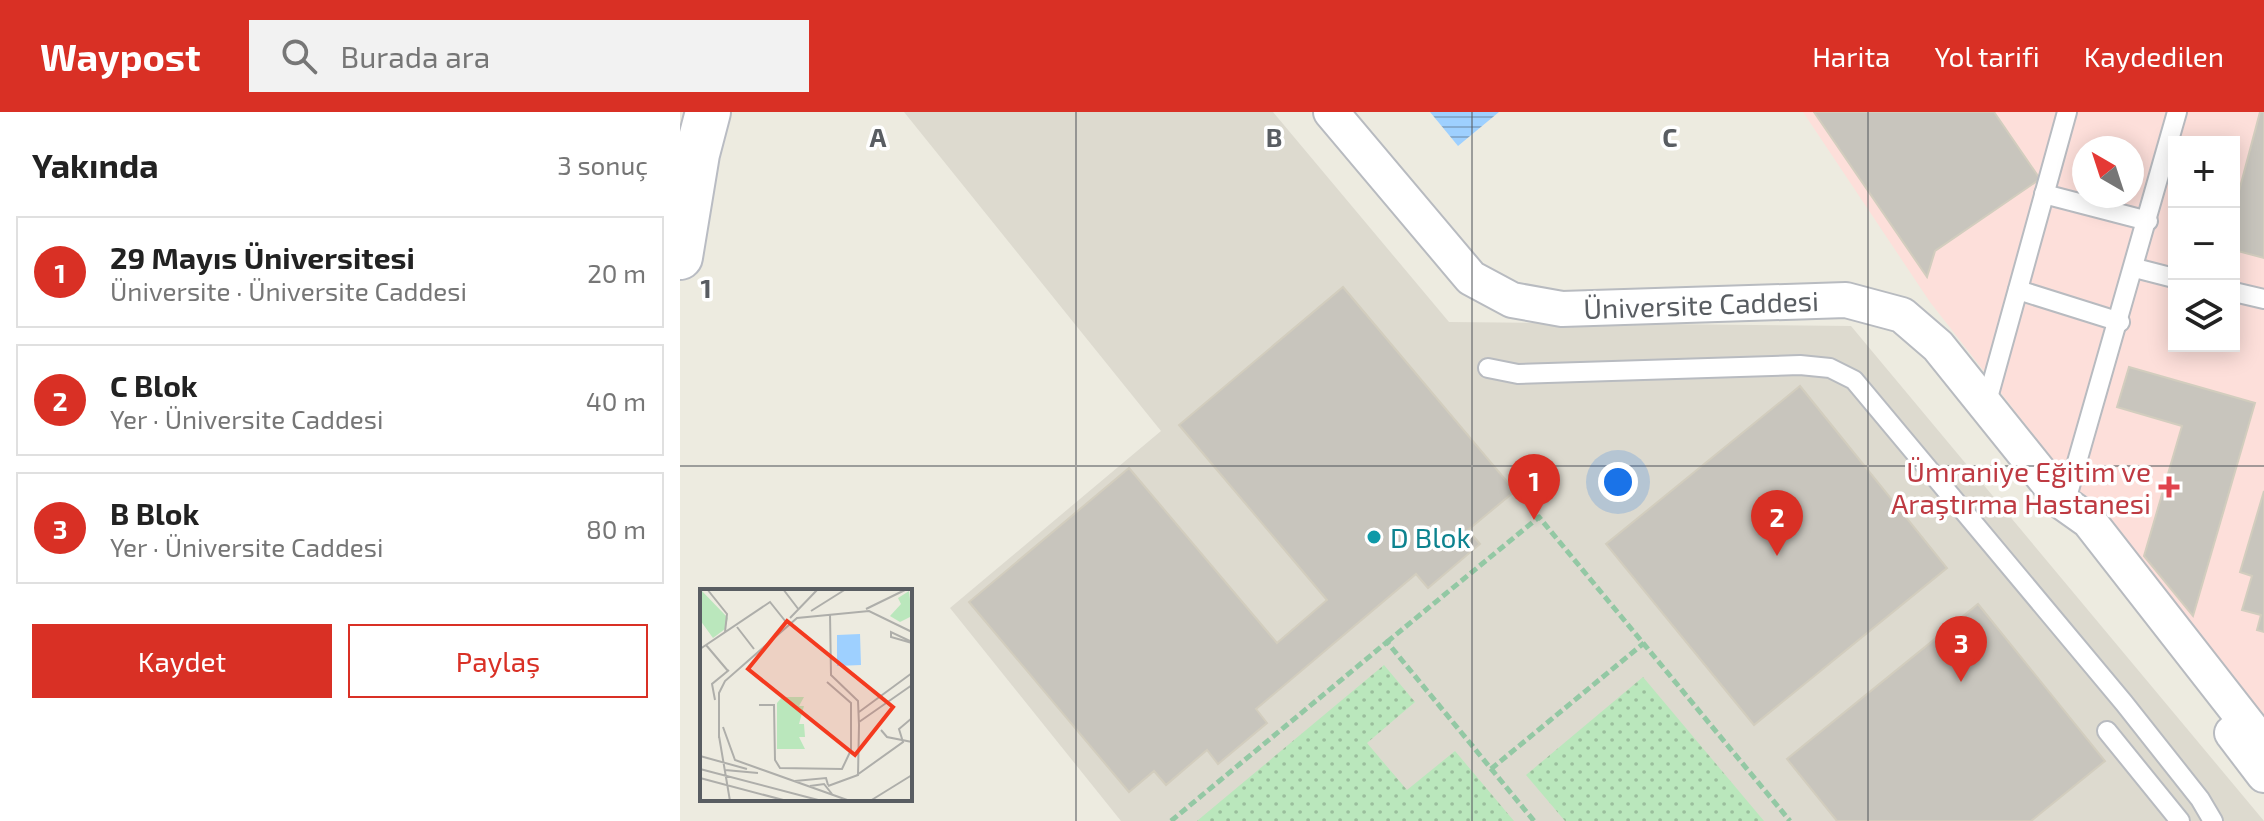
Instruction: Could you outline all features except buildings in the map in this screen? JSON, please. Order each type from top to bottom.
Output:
[{"type":"main road","points":[[680,257],[697,154],[708,112]]},
{"type":"street","name":"Üniversite Caddesi","points":[[1331,112],[1471,278],[1512,300],[1562,309],[1846,300],[1902,315],[1938,346],[2065,504],[2076,529],[2264,775]]},
{"type":"street","name":"Üniversite Caddesi","points":[[2065,504],[2089,521],[2264,745]]},
{"type":"lane","points":[[1986,405],[2067,112]]},
{"type":"lane","points":[[2065,504],[2120,322],[2177,112]]},
{"type":"lane","points":[[2044,194],[2148,221]]},
{"type":"lane","points":[[2135,268],[2168,276]]},
{"type":"lane","points":[[2018,290],[2120,322]]},
{"type":"lane","points":[[2240,293],[2264,299]]},
{"type":"lane","points":[[1488,368],[1518,374],[1800,365],[1830,368],[1854,380],[2124,703],[2200,799],[2213,821]]},
{"type":"lane","points":[[2107,731],[2180,821]]},
{"type":"path","points":[[1171,821],[1539,517],[1790,821]]},
{"type":"path","points":[[1387,642],[1534,821]]},
{"type":"path","points":[[1491,769],[1644,643]]},
{"type":"shaded area","points":[[904,112],[1273,112],[1449,322],[1851,326],[2264,821],[1121,821],[950,608],[1161,431]]},
{"type":"shaded area","name":"Ümraniye Eğitim ve Araştırma Hastanesi","points":[[1803,112],[2264,112],[2264,731],[1930,302]]},
{"type":"green space","points":[[1384,665],[1415,702],[1367,743],[1407,790],[1455,751],[1514,821],[1197,821]]},
{"type":"green space","points":[[1643,677],[1764,821],[1565,821],[1526,775]]},
{"type":"water","points":[[1430,112],[1499,112],[1458,146]]},
{"type":"place","name":"Ümraniye Eğitim ve Araştırma Hastanesi","points":[[2169,487]]},
{"type":"place","name":"29 Mayıs Üniversitesi","points":[[1534,520]]},
{"type":"place","name":"D Blok","points":[[1374,537]]},
{"type":"place","name":"C Blok","points":[[1777,556]]},
{"type":"place","name":"B Blok","points":[[1961,682]]}]
